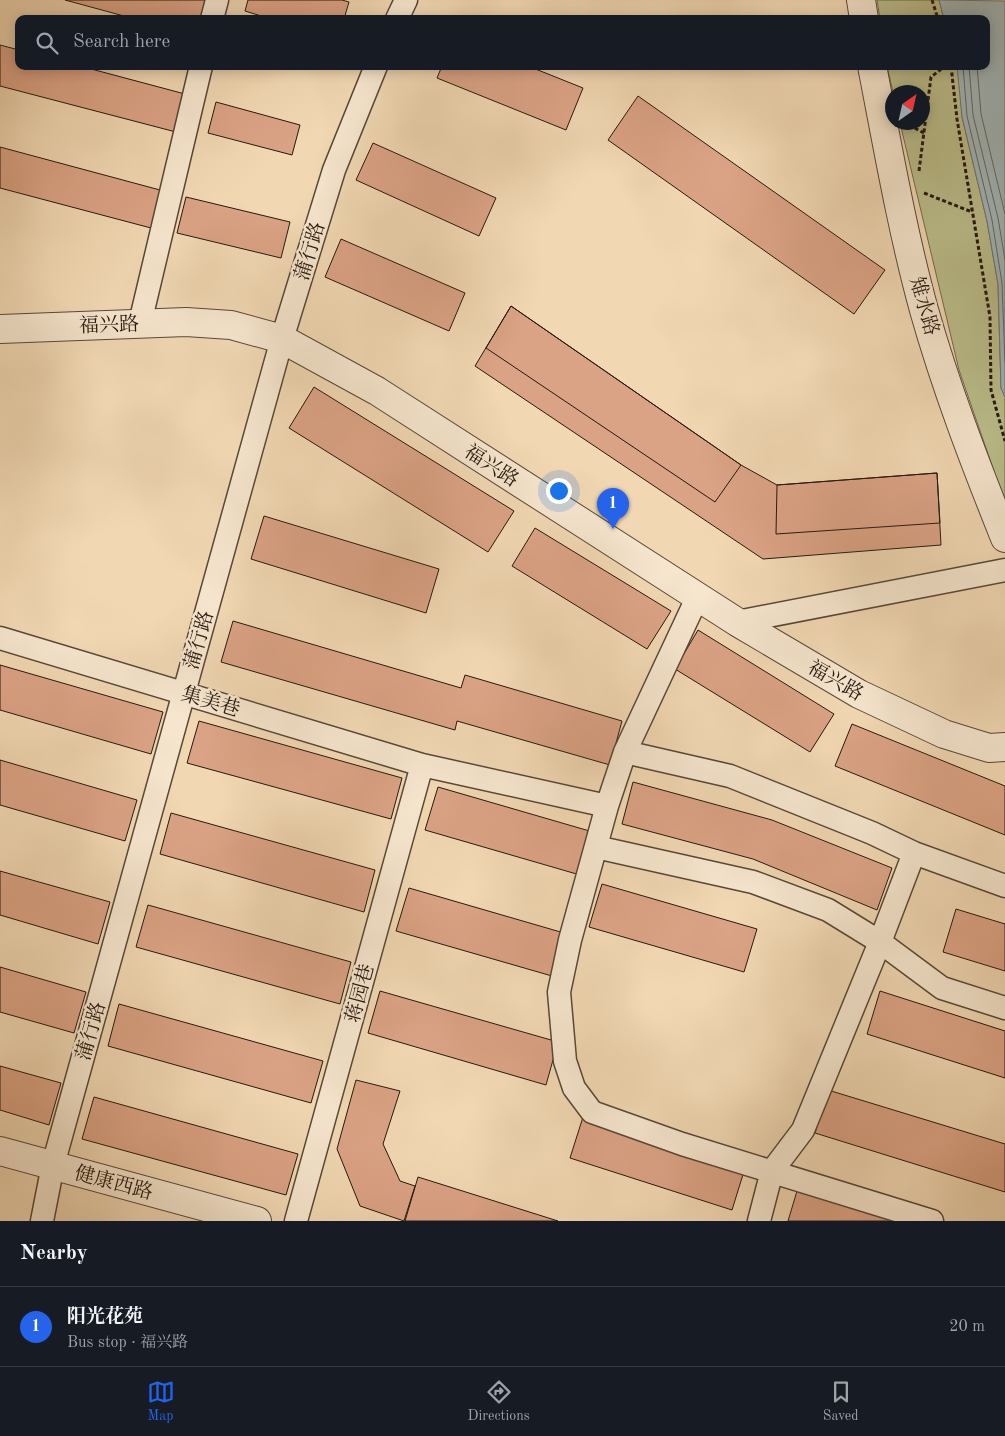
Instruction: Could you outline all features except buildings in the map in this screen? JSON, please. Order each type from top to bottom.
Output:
[{"type":"street","points":[[213,15],[217,0]]},
{"type":"street","points":[[399,15],[406,0]]},
{"type":"street","points":[[860,0],[863,15]]},
{"type":"street","points":[[140,323],[200,70]]},
{"type":"street","name":"蒲行路","points":[[42,1221],[53,1165],[282,339],[334,170],[374,70]]},
{"type":"street","name":"雉水路","points":[[873,70],[905,233],[924,311],[964,435],[1005,538]]},
{"type":"street","name":"福兴路","points":[[0,329],[186,322],[231,325],[282,339],[377,391],[737,622],[859,694],[902,716],[944,734],[1000,750]]},
{"type":"street","points":[[737,622],[1005,570]]},
{"type":"street","points":[[698,596],[625,752],[607,806],[570,940],[559,992],[565,1060],[574,1088],[592,1112],[682,1144],[932,1221]]},
{"type":"street","name":"集美巷","points":[[0,638],[422,765],[607,806]]},
{"type":"street","points":[[625,752],[730,776],[872,833],[914,852],[1005,886]]},
{"type":"street","name":"蒋园巷","points":[[296,1221],[422,765]]},
{"type":"street","points":[[596,847],[753,882],[828,910],[880,942],[942,988],[1005,1008]]},
{"type":"street","points":[[759,1221],[772,1171],[804,1130],[914,852]]},
{"type":"street","name":"健康西路","points":[[0,1151],[256,1221]]},
{"type":"path","points":[[932,0],[937,15]]},
{"type":"path","points":[[918,180],[931,77],[940,70]]},
{"type":"path","points":[[951,70],[957,119],[990,317],[991,390],[1005,441]]},
{"type":"path","points":[[919,130],[924,133]]},
{"type":"path","points":[[921,188],[924,195],[972,212]]},
{"type":"green space","points":[[877,0],[939,0],[943,15],[879,15]]},
{"type":"green space","points":[[888,70],[958,70],[959,72],[962,117],[987,221],[998,284],[1001,388],[1005,397],[1005,503],[959,370],[902,130],[930,130],[930,85],[891,85]]},
{"type":"water","points":[[939,0],[1005,1],[1005,397],[1001,388],[998,284],[987,221],[962,117],[957,70],[990,70],[990,15],[943,15]]},
{"type":"place","name":"阳光花苑","points":[[613,529]]}]
